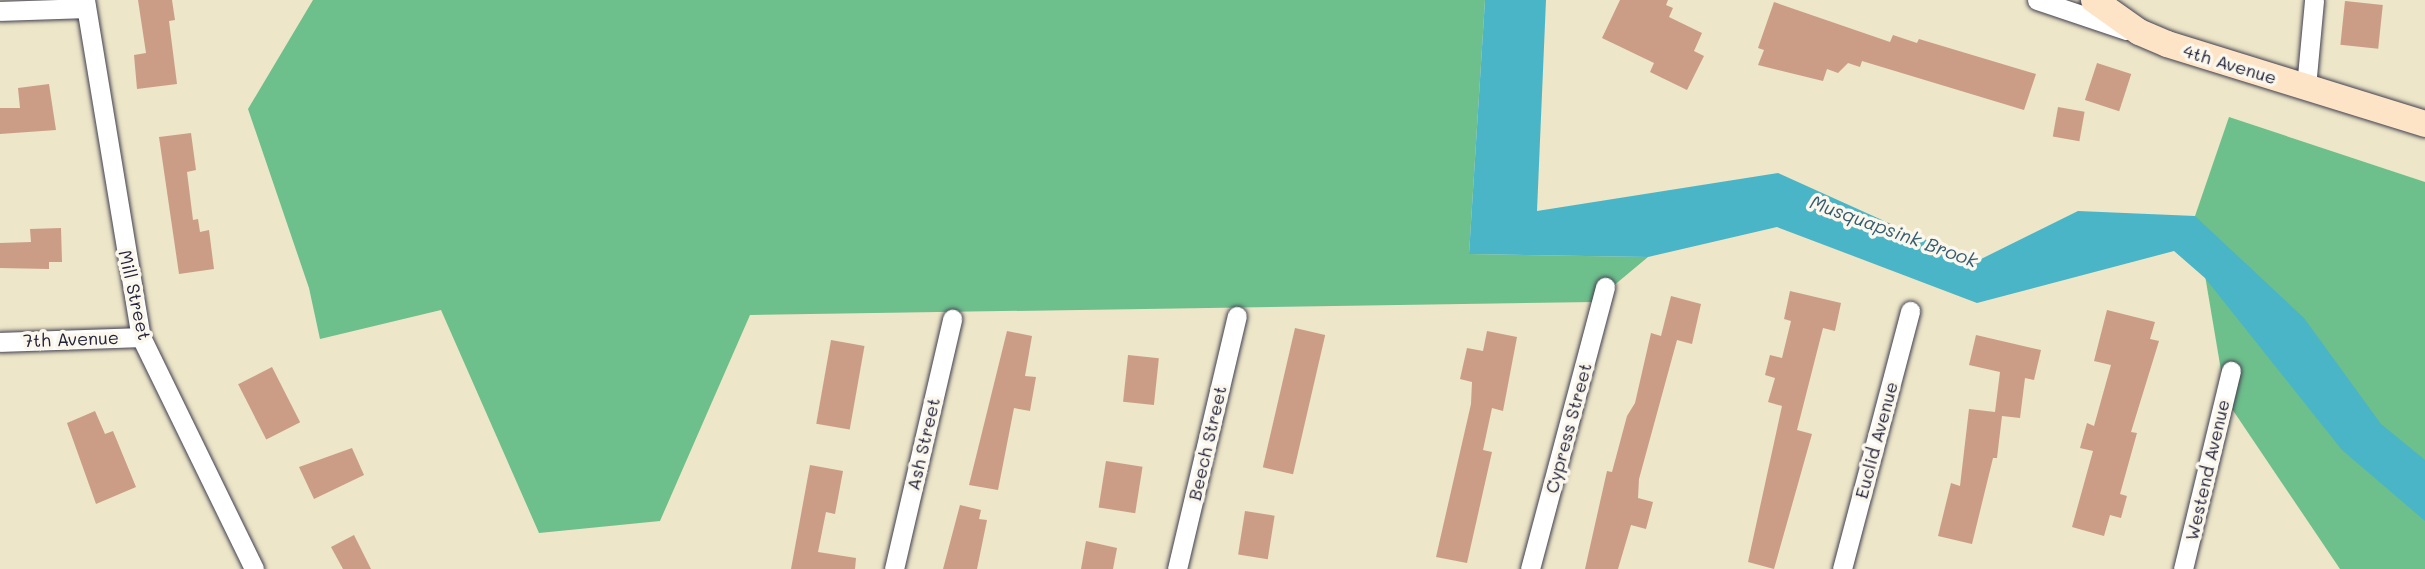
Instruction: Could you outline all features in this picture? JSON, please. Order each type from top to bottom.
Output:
[{"type":"main road","points":[[2094,0],[2139,32],[2167,44]]},
{"type":"main road","name":"4th Avenue","points":[[2167,44],[2425,124]]},
{"type":"street","name":"4th Avenue","points":[[2037,0],[2167,44]]},
{"type":"street","points":[[2306,87],[2314,0]]},
{"type":"street","points":[[0,11],[85,4]]},
{"type":"street","name":"Mill Street","points":[[85,4],[141,337],[254,569]]},
{"type":"street","name":"Cypress Street","points":[[1530,569],[1605,287]]},
{"type":"street","name":"Euclid Avenue","points":[[1842,569],[1910,311]]},
{"type":"street","name":"Beech Street","points":[[1177,569],[1237,316]]},
{"type":"street","name":"Ash Street","points":[[894,569],[951,319]]},
{"type":"street","name":"7th Avenue","points":[[0,342],[141,337]]},
{"type":"street","name":"Westend Avenue","points":[[2183,569],[2231,371]]},
{"type":"green space","points":[[313,0],[1485,0],[1469,254],[1648,257],[1594,302],[750,315],[660,521],[539,533],[441,310],[320,339],[309,288],[248,109]]},
{"type":"green space","points":[[2229,117],[2425,182],[2425,569],[2340,569],[2226,400],[2195,216]]},
{"type":"water","name":"Musquapsink Brook","points":[[1485,0],[1546,0],[1537,211],[1778,173],[1975,262],[2078,211],[2195,216],[2304,318],[2381,424],[2425,460],[2425,521],[2342,450],[2205,278],[2174,251],[1977,303],[1777,227],[1648,257],[1469,254]]},
{"type":"building","points":[[138,0],[172,0],[175,20],[169,21],[177,84],[137,89],[134,55],[146,53]]},
{"type":"building","points":[[1620,0],[1668,0],[1666,5],[1673,8],[1669,17],[1702,33],[1694,51],[1704,56],[1687,90],[1650,72],[1654,63],[1602,38]]},
{"type":"building","points":[[2345,1],[2383,5],[2378,49],[2340,45]]},
{"type":"building","points":[[1774,2],[1890,42],[1893,35],[1917,43],[1919,39],[2036,74],[2024,110],[1862,61],[1860,67],[1848,63],[1838,73],[1827,69],[1823,81],[1758,65],[1764,50],[1758,48]]},
{"type":"building","points":[[2097,63],[2131,74],[2119,111],[2085,100]]},
{"type":"building","points":[[49,84],[56,130],[0,134],[0,108],[20,108],[18,88]]},
{"type":"building","points":[[2058,107],[2085,112],[2079,141],[2053,137]]},
{"type":"building","points":[[191,133],[196,170],[187,172],[193,220],[198,219],[200,232],[209,230],[214,269],[179,274],[159,137]]},
{"type":"building","points":[[61,228],[62,262],[49,262],[49,269],[0,268],[0,243],[31,242],[30,229]]},
{"type":"building","points":[[1790,291],[1841,303],[1835,331],[1823,328],[1797,430],[1812,434],[1774,569],[1748,562],[1782,406],[1768,402],[1775,378],[1765,375],[1770,355],[1782,358],[1791,321],[1784,319]]},
{"type":"building","points":[[1671,296],[1701,304],[1692,344],[1677,340],[1639,479],[1638,498],[1653,502],[1646,529],[1631,525],[1618,569],[1585,569],[1607,471],[1612,472],[1627,416],[1635,403],[1651,333],[1661,336]]},
{"type":"building","points":[[2107,310],[2155,322],[2150,339],[2159,341],[2131,432],[2137,433],[2120,494],[2127,496],[2121,518],[2110,515],[2104,536],[2072,527],[2093,451],[2080,448],[2087,423],[2094,426],[2111,365],[2094,361]]},
{"type":"building","points":[[1295,328],[1325,335],[1293,474],[1263,467]]},
{"type":"building","points":[[1007,331],[1032,336],[1025,376],[1036,377],[1030,411],[1014,408],[998,490],[969,485]]},
{"type":"building","points":[[1487,331],[1517,337],[1503,411],[1492,408],[1483,450],[1492,452],[1467,563],[1436,557],[1471,404],[1472,382],[1460,379],[1467,348],[1483,351]]},
{"type":"building","points":[[1976,335],[2041,350],[2034,380],[2025,378],[2020,418],[2002,416],[1997,458],[1993,458],[1972,544],[1938,536],[1951,483],[1960,486],[1969,409],[1995,412],[2000,372],[1969,365]]},
{"type":"building","points":[[831,340],[864,346],[850,430],[816,424]]},
{"type":"building","points":[[1128,355],[1159,358],[1154,405],[1123,402]]},
{"type":"building","points":[[272,367],[300,422],[266,439],[238,384]]},
{"type":"building","points":[[95,411],[105,434],[113,431],[136,487],[96,504],[67,423]]},
{"type":"building","points":[[352,448],[364,475],[314,499],[299,467]]},
{"type":"building","points":[[1106,461],[1143,467],[1135,513],[1099,507]]},
{"type":"building","points":[[810,465],[843,471],[835,514],[826,512],[818,552],[856,558],[855,569],[791,569]]},
{"type":"building","points":[[960,505],[981,510],[979,519],[987,520],[977,569],[943,569]]},
{"type":"building","points":[[1245,511],[1275,516],[1268,559],[1238,554]]},
{"type":"building","points":[[354,535],[371,569],[343,569],[331,547]]},
{"type":"building","points":[[1086,541],[1117,548],[1113,569],[1081,569]]}]
